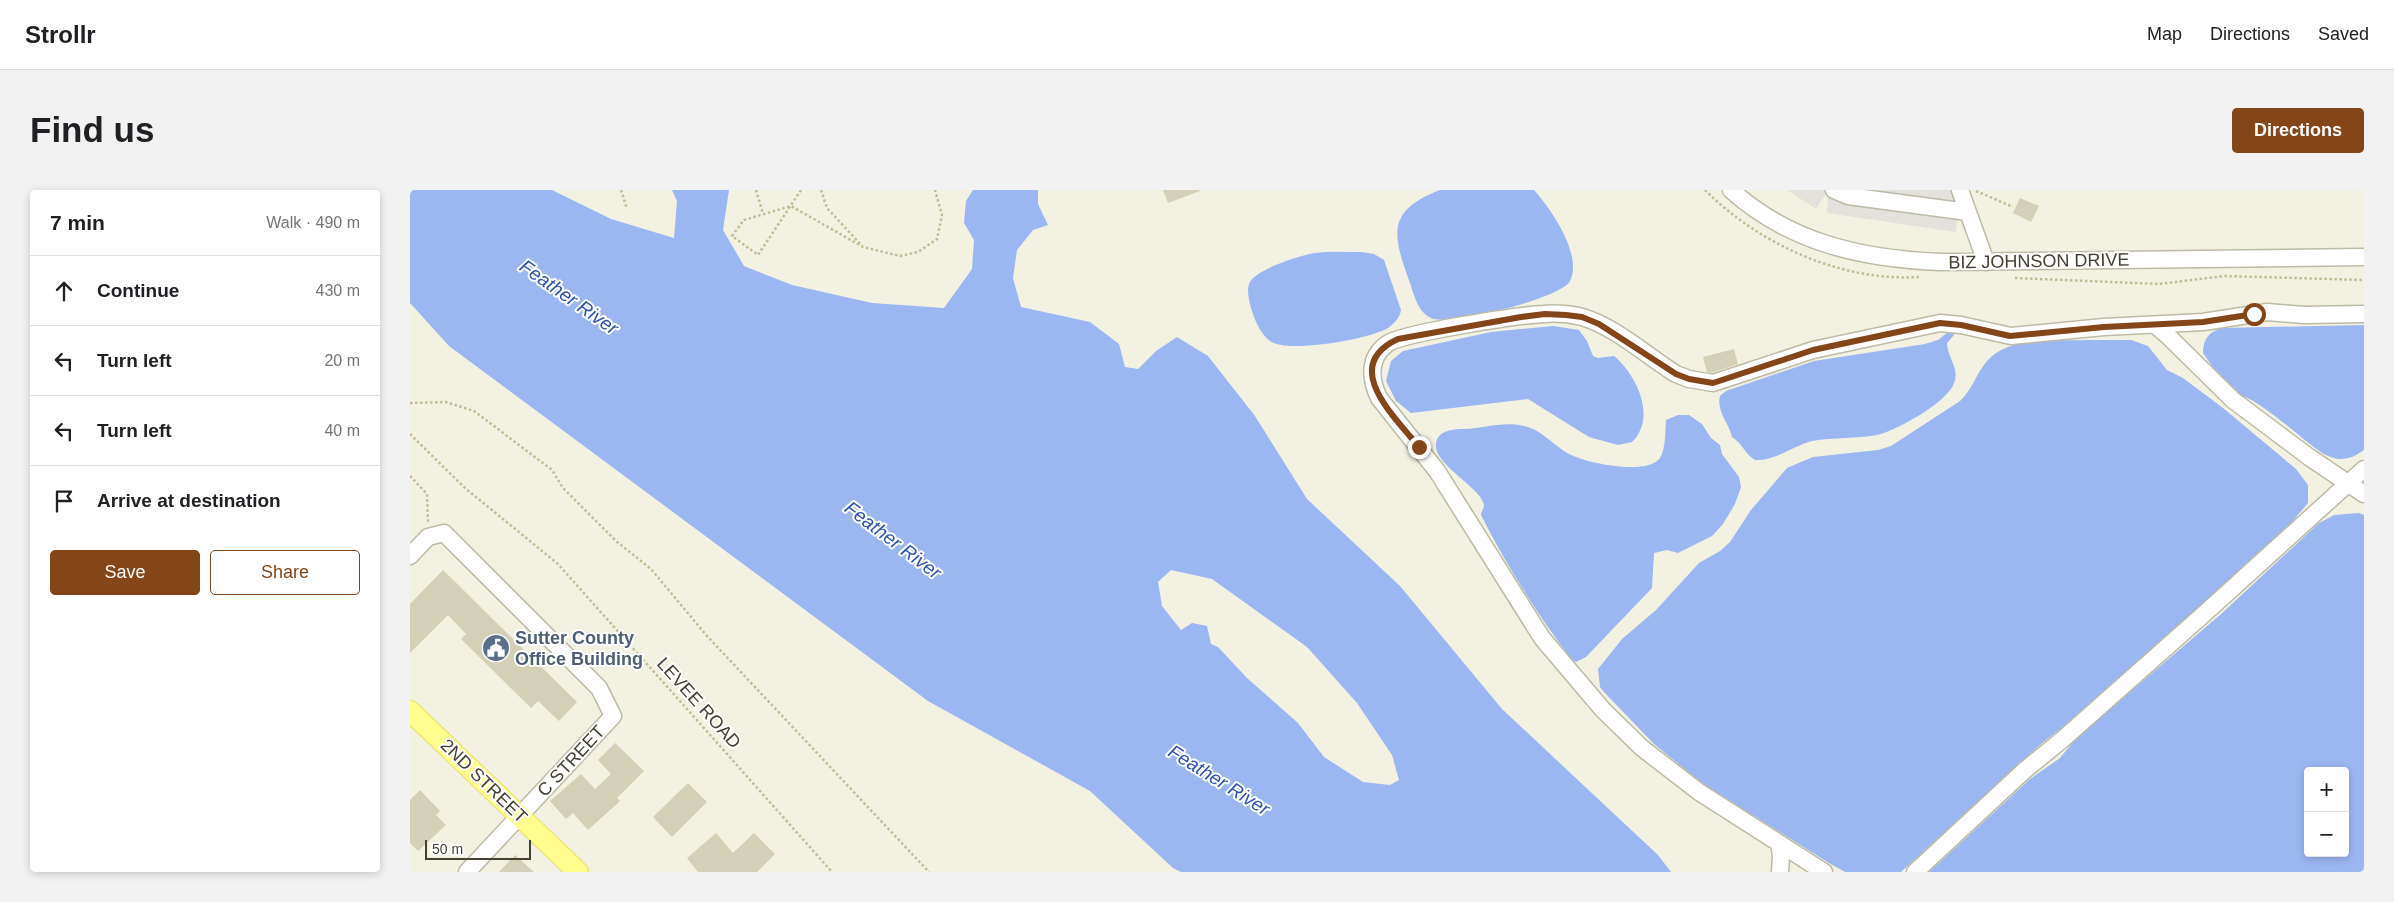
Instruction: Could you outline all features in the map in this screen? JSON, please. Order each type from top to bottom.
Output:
[{"type":"main road","name":"2ND STREET","points":[[410,711],[578,872]]},
{"type":"street","name":"BIZ JOHNSON DRIVE","points":[[1731,190],[1779,223],[1837,248],[1857,254],[1910,261],[1986,262],[2364,256]]},
{"type":"street","points":[[1834,190],[1848,196],[1968,212]]},
{"type":"street","points":[[1960,190],[1986,262]]},
{"type":"street","points":[[1824,872],[1699,792],[1642,748],[1603,710],[1558,658],[1518,600],[1437,471],[1379,398],[1374,386],[1372,373],[1373,361],[1380,351],[1388,343],[1414,335],[1521,317],[1545,314],[1566,315],[1582,317],[1599,324],[1676,374],[1689,379],[1713,383],[1813,350],[1940,323],[1961,325],[2010,336],[2104,327],[2203,322],[2267,312],[2304,315],[2364,314]]},
{"type":"street","points":[[2155,325],[2169,336],[2222,391],[2347,484],[2364,494]]},
{"type":"street","points":[[1915,872],[2025,770],[2063,739],[2204,614],[2364,469]]},
{"type":"street","name":"C STREET","points":[[428,538],[444,533],[599,688],[613,716],[467,872]]},
{"type":"street","points":[[410,556],[428,538]]},
{"type":"street","points":[[1779,843],[1781,856],[1780,872]]},
{"type":"path","points":[[621,190],[627,209]]},
{"type":"path","points":[[756,190],[763,214]]},
{"type":"path","points":[[801,190],[791,206],[758,255],[732,236],[744,220],[791,206],[863,247],[900,256],[918,252],[937,239],[942,215],[935,190]]},
{"type":"path","points":[[822,190],[827,208],[863,247]]},
{"type":"path","points":[[1974,190],[2013,208]]},
{"type":"path","points":[[410,403],[446,402],[474,411],[552,470],[563,488],[589,515],[616,541],[651,569],[707,636],[929,872]]},
{"type":"path","name":"LEVEE ROAD","points":[[410,434],[466,488],[558,564],[832,872]]},
{"type":"path","points":[[410,476],[427,494],[428,538]]},
{"type":"shaded area","points":[[1787,190],[1967,190],[1976,214],[1957,220],[1956,232],[1827,213],[1828,194],[1826,193],[1816,209]]},
{"type":"water","name":"Feather River","points":[[410,190],[552,190],[611,219],[674,238],[677,201],[672,190],[729,190],[723,230],[744,266],[792,285],[872,303],[944,308],[972,269],[974,240],[964,223],[966,201],[973,190],[1038,190],[1038,204],[1048,225],[1033,230],[1017,250],[1013,278],[1021,307],[1090,322],[1119,344],[1125,367],[1138,369],[1156,351],[1177,337],[1208,356],[1255,416],[1307,499],[1400,586],[1502,709],[1658,855],[1671,872],[1181,872],[1173,868],[1090,791],[928,701],[449,346],[410,303]],"holes":[[[1171,570],[1212,579],[1307,647],[1357,703],[1392,755],[1399,780],[1390,785],[1363,782],[1324,757],[1298,723],[1247,678],[1218,647],[1211,644],[1207,626],[1192,623],[1181,630],[1162,606],[1158,582]]]},
{"type":"water","points":[[1440,190],[1534,190],[1556,220],[1569,246],[1573,270],[1570,281],[1562,288],[1527,303],[1480,315],[1442,320],[1431,318],[1423,312],[1417,303],[1400,252],[1398,227],[1402,216],[1410,207],[1422,198]]},
{"type":"water","points":[[1361,252],[1374,254],[1384,260],[1401,310],[1393,324],[1388,328],[1364,337],[1310,346],[1279,345],[1266,338],[1260,330],[1249,302],[1248,288],[1254,277],[1280,263],[1308,254]]},
{"type":"water","points":[[2364,325],[2364,450],[2344,459],[2324,454],[2253,401],[2234,395],[2233,388],[2230,385],[2227,388],[2203,353],[2204,344],[2208,336],[2214,331],[2223,328]]},
{"type":"water","points":[[1553,326],[1579,330],[1587,341],[1593,356],[1598,358],[1614,356],[1630,374],[1641,397],[1643,409],[1643,421],[1639,432],[1632,442],[1618,445],[1589,437],[1528,399],[1411,413],[1396,401],[1386,381],[1391,361],[1403,351],[1491,332]]},
{"type":"water","points":[[1948,332],[1953,332],[1954,335],[1947,343],[1955,372],[1954,383],[1950,391],[1920,415],[1886,432],[1869,436],[1812,441],[1777,456],[1755,460],[1732,437],[1721,412],[1720,396],[1726,391],[1814,361],[1925,344],[1938,340]]},
{"type":"water","points":[[2049,340],[2131,340],[2148,346],[2167,370],[2183,378],[2223,408],[2296,469],[2308,485],[2308,503],[2286,529],[2224,586],[2082,712],[2041,744],[1901,872],[1845,872],[1829,863],[1703,784],[1654,744],[1600,687],[1598,669],[1622,639],[1656,610],[1699,563],[1720,551],[1730,542],[1751,510],[1787,468],[1813,457],[1878,450],[1891,446],[1960,401],[1988,360],[1997,352],[2008,347],[2021,343]]},
{"type":"water","points":[[1678,415],[1689,415],[1702,424],[1711,438],[1720,445],[1722,454],[1739,477],[1741,487],[1735,504],[1723,524],[1712,536],[1678,553],[1667,550],[1654,553],[1652,588],[1586,657],[1576,662],[1572,660],[1547,626],[1501,553],[1481,515],[1484,505],[1481,498],[1441,459],[1437,451],[1437,439],[1443,433],[1451,430],[1504,424],[1520,425],[1534,429],[1569,454],[1589,461],[1616,466],[1643,466],[1653,463],[1660,458],[1664,445],[1666,420]]},
{"type":"water","points":[[2359,513],[2364,515],[2364,872],[1929,872],[2030,779],[2060,758],[2077,737],[2220,615],[2319,523],[2334,515]]},
{"type":"building","points":[[1163,190],[1200,190],[1200,191],[1168,203]]},
{"type":"building","points":[[2020,198],[2039,206],[2031,222],[2013,213]]},
{"type":"building","points":[[1734,349],[1738,364],[1711,373],[1707,372],[1703,357]]},
{"type":"building","name":"Sutter County Office Building","points":[[443,570],[577,702],[559,721],[538,701],[531,708],[461,639],[466,634],[448,615],[410,653],[410,604]]},
{"type":"building","points":[[615,743],[644,771],[617,798],[620,801],[588,830],[573,813],[566,819],[550,801],[581,774],[595,789],[611,774],[598,760]]},
{"type":"building","points":[[688,783],[707,802],[672,837],[653,817]]},
{"type":"building","points":[[420,790],[440,811],[436,815],[446,825],[418,851],[410,843],[410,800]]},
{"type":"building","points":[[716,833],[733,853],[754,833],[775,854],[757,872],[698,872],[687,858]]},
{"type":"building","points":[[515,855],[534,872],[499,872]]},
{"type":"place","name":"Sutter County Office Building","points":[[496,648]]},
{"type":"route","points":[[1419,447],[1379,398],[1374,386],[1373,361],[1380,351],[1388,343],[1414,335],[1521,317],[1545,314],[1582,317],[1616,334],[1649,358],[1676,374],[1689,379],[1713,383],[1813,350],[1940,323],[1961,325],[2010,336],[2104,327],[2203,322],[2254,314]]}]
